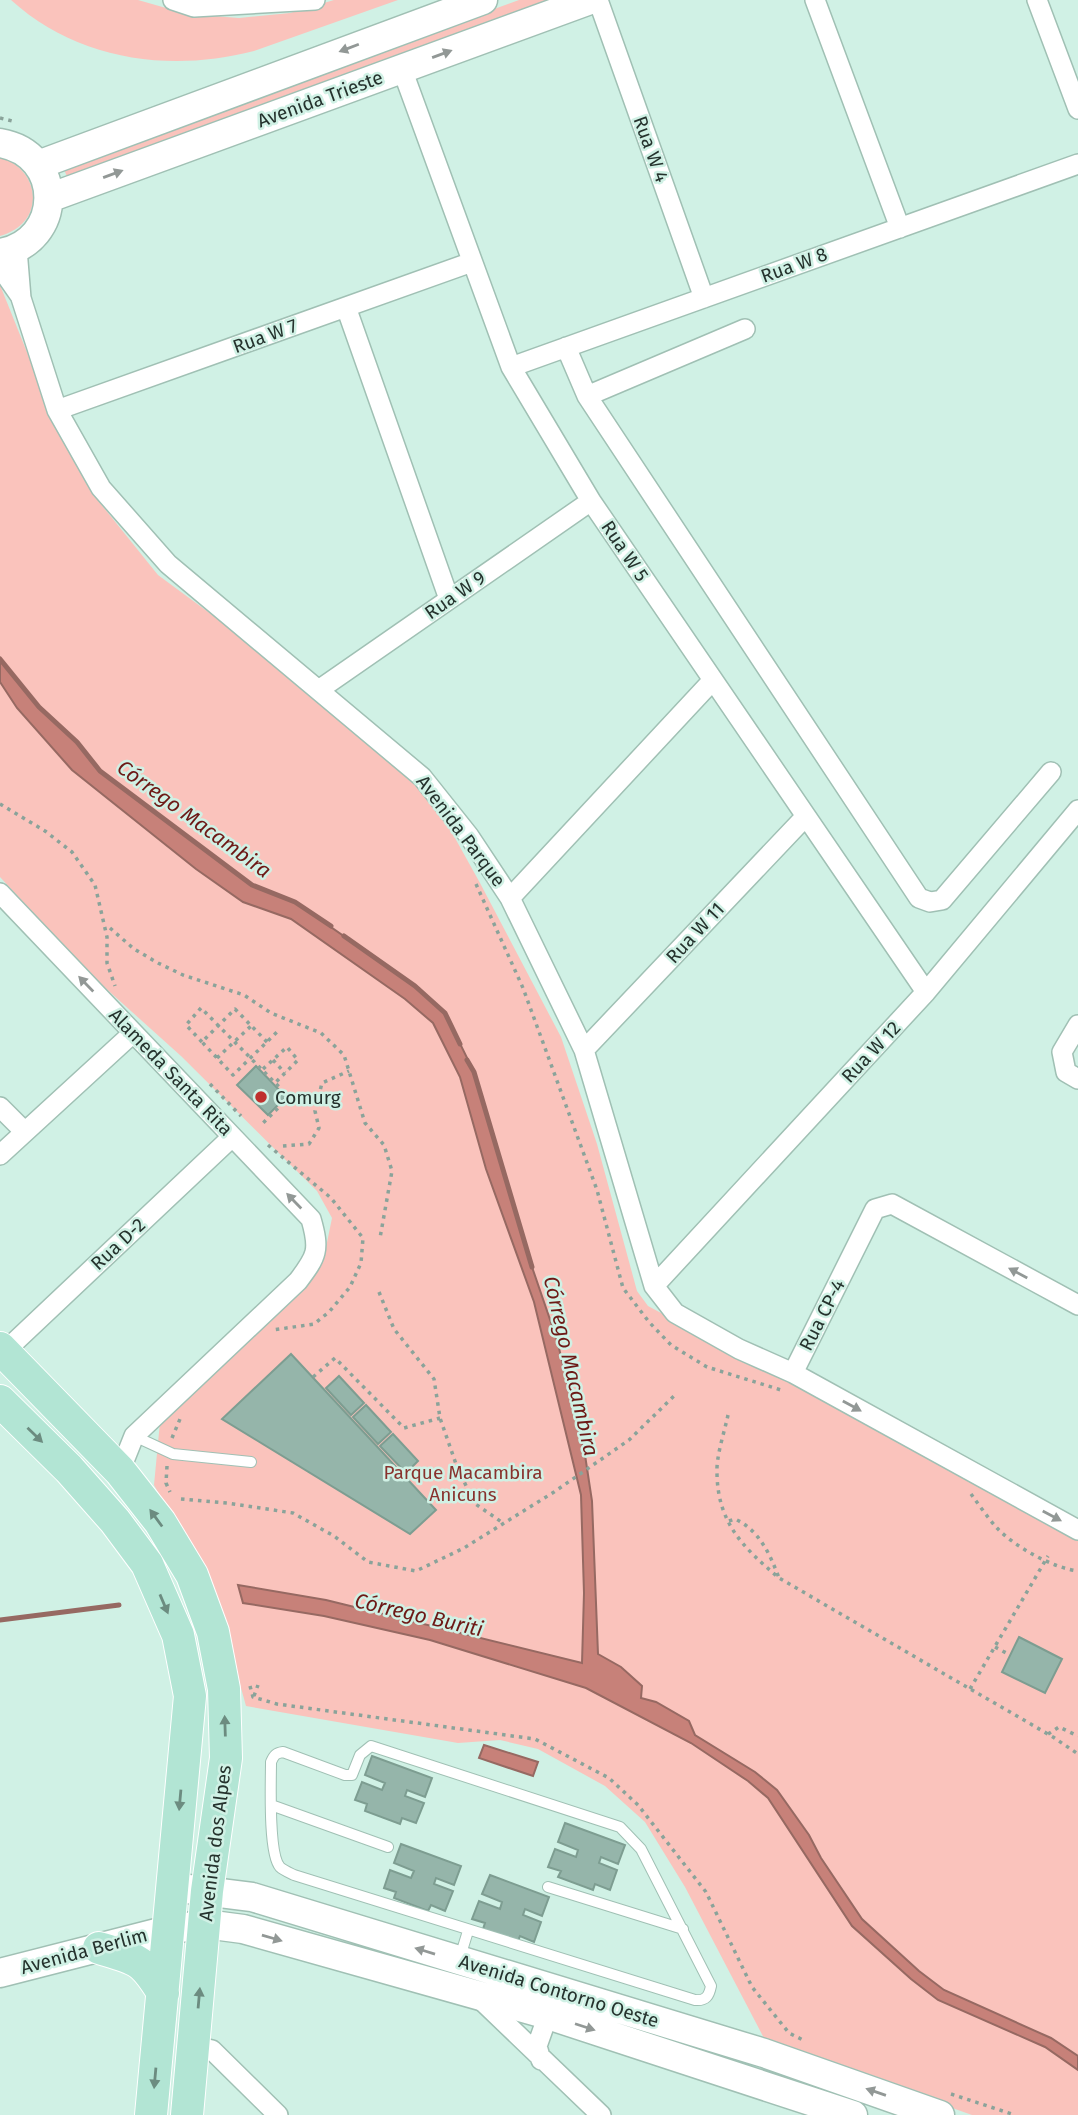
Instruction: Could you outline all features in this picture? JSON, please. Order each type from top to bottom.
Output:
[{"type":"main road","name":"Avenida Trieste","points":[[38,165],[483,0]]},
{"type":"main road","name":"Avenida Trieste","points":[[49,198],[590,0]]},
{"type":"main road","points":[[0,143],[18,148],[38,165],[46,180],[49,198],[40,228],[28,242],[6,256]]},
{"type":"main road","name":"Avenida dos Alpes","points":[[2,1350],[120,1471],[160,1522],[192,1575],[213,1632],[223,1689],[226,1758],[207,1891],[187,2115]]},
{"type":"main road","name":"Avenida dos Alpes","points":[[0,1401],[69,1469],[139,1553],[147,1564],[178,1635],[190,1696],[152,2115]]},
{"type":"main road","name":"Avenida Contorno Oeste","points":[[172,1887],[252,1897],[764,2053],[945,2105]]},
{"type":"main road","name":"Avenida Contorno Oeste","points":[[168,1930],[205,1924],[243,1930],[548,2015],[853,2115]]},
{"type":"main road","name":"Avenida Berlim","points":[[0,1973],[168,1930]]},
{"type":"main road","points":[[99,1948],[139,1961],[148,1969],[163,1993]]},
{"type":"main road","points":[[757,2084],[764,2053]]},
{"type":"street","points":[[173,0],[194,7],[315,0]]},
{"type":"street","name":"Rua W 4","points":[[598,0],[704,298]]},
{"type":"street","points":[[815,0],[900,228]]},
{"type":"street","points":[[1037,0],[1078,110]]},
{"type":"street","name":"Rua W 5","points":[[402,69],[511,367],[591,500],[926,992]]},
{"type":"street","name":"Rua W 8","points":[[511,367],[1078,164]]},
{"type":"street","name":"Avenida Parque","points":[[6,256],[57,410],[101,488],[168,564],[422,777],[469,836],[510,898],[584,1050],[654,1286],[674,1313],[739,1349],[792,1383]]},
{"type":"street","name":"Rua W 7","points":[[57,410],[472,262]]},
{"type":"street","points":[[346,307],[449,599]]},
{"type":"street","points":[[587,396],[745,329]]},
{"type":"street","points":[[566,347],[587,396],[919,898],[930,902],[942,900],[1051,772]]},
{"type":"street","name":"Rua W 9","points":[[320,689],[591,500]]},
{"type":"street","points":[[510,898],[713,680]]},
{"type":"street","name":"Rua W 12","points":[[654,1286],[926,992],[1078,810]]},
{"type":"street","name":"Rua W 11","points":[[584,1050],[806,816]]},
{"type":"street","name":"Alameda Santa Rita","points":[[0,893],[311,1219],[317,1241],[313,1262],[298,1281],[134,1436]]},
{"type":"street","points":[[1078,1025],[1062,1052],[1066,1072],[1078,1079]]},
{"type":"street","points":[[0,1155],[133,1032]]},
{"type":"street","points":[[0,1107],[25,1132]]},
{"type":"street","name":"Rua D-2","points":[[2,1350],[232,1137]]},
{"type":"street","name":"Rua CP-4","points":[[1078,1305],[892,1204],[875,1209],[792,1383],[1078,1530]]},
{"type":"street","points":[[120,1471],[134,1436]]},
{"type":"street","points":[[477,1996],[601,2115]]},
{"type":"street","points":[[541,2060],[537,2046],[548,2015]]},
{"type":"street","points":[[194,2046],[212,2050],[278,2115]]},
{"type":"lane","points":[[134,1436],[173,1454],[251,1462]]},
{"type":"lane","points":[[378,1747],[620,1827],[641,1849],[683,1929],[711,1986],[708,1997],[702,2001],[468,1931],[295,1875],[280,1867],[274,1853],[271,1805],[271,1762],[278,1753],[283,1752],[345,1775],[352,1775],[365,1749],[378,1747]]},
{"type":"lane","points":[[271,1805],[388,1847]]},
{"type":"lane","points":[[548,1886],[683,1929]]},
{"type":"lane","points":[[459,1961],[468,1931]]},
{"type":"path","points":[[0,803],[45,831],[72,852],[95,885],[107,937],[107,963],[116,989]]},
{"type":"path","points":[[473,878],[523,988],[597,1190],[623,1288],[671,1345],[698,1362],[742,1379],[792,1383]]},
{"type":"path","points":[[110,928],[134,949],[158,963],[183,975],[244,995],[271,1013],[321,1033],[344,1055],[365,1123],[384,1145],[392,1171],[380,1238]]},
{"type":"path","points":[[260,1126],[289,1097],[251,1058],[201,1008],[186,1024],[233,1075],[251,1058],[277,1032]]},
{"type":"path","points":[[202,1042],[234,1009],[267,1042]]},
{"type":"path","points":[[217,1058],[251,1026]]},
{"type":"path","points":[[262,1070],[287,1047],[298,1060],[275,1083]]},
{"type":"path","points":[[273,1060],[285,1073]]},
{"type":"path","points":[[283,1146],[309,1144],[320,1128],[315,1111],[322,1083],[349,1070]]},
{"type":"path","points":[[202,1075],[242,1118]]},
{"type":"path","points":[[262,1140],[331,1198],[363,1238],[361,1264],[350,1287],[328,1312],[314,1324],[269,1330]]},
{"type":"path","points":[[379,1292],[394,1329],[434,1379],[440,1418],[456,1464],[474,1503],[503,1523]]},
{"type":"path","points":[[313,1377],[335,1358],[404,1428],[440,1418]]},
{"type":"path","points":[[181,1499],[293,1513],[334,1536],[368,1562],[416,1571],[464,1548],[554,1492],[629,1440],[674,1396]]},
{"type":"path","points":[[171,1496],[166,1483],[167,1451],[180,1420],[189,1411]]},
{"type":"path","points":[[728,1415],[717,1472],[722,1508],[745,1548],[779,1578],[1078,1754]]},
{"type":"path","points":[[969,1492],[999,1530],[1044,1562],[1078,1571]]},
{"type":"path","points":[[729,1521],[735,1519],[755,1533],[772,1560],[779,1578]]},
{"type":"path","points":[[970,1689],[1048,1556]]},
{"type":"path","points":[[995,1647],[1010,1655]]},
{"type":"path","points":[[247,1674],[253,1697],[290,1706],[535,1739],[609,1778],[638,1805],[706,1892],[752,1987],[789,2033],[813,2045]]},
{"type":"path","points":[[1048,1734],[1059,1727],[1078,1736]]},
{"type":"path","points":[[945,2105],[1015,2115]]},
{"type":"green space","points":[[11,0],[138,0],[187,14],[239,18],[290,13],[334,0],[398,0],[254,51],[189,61],[125,56],[94,48],[37,20]]},
{"type":"green space","points":[[519,0],[559,0],[68,179],[63,167]]},
{"type":"green space","points":[[0,157],[14,164],[24,174],[31,185],[33,197],[25,221],[15,230],[0,236]]},
{"type":"green space","name":"Parque Macambira Anicuns","points":[[0,285],[51,412],[92,493],[158,575],[322,696],[435,802],[561,1037],[597,1144],[637,1291],[648,1306],[1078,1536],[1078,2115],[972,2115],[766,2042],[685,1887],[645,1822],[605,1786],[538,1749],[500,1740],[458,1743],[246,1706],[227,1637],[200,1569],[154,1485],[160,1422],[323,1262],[332,1218],[317,1191],[181,1056],[92,976],[0,877]]},
{"type":"shaded area","points":[[0,659],[39,707],[77,742],[100,771],[252,885],[295,902],[415,986],[445,1013],[474,1072],[532,1267],[557,1340],[585,1455],[592,1501],[598,1654],[621,1667],[642,1686],[641,1698],[656,1702],[689,1721],[695,1735],[755,1772],[777,1790],[862,1919],[919,1971],[944,1990],[1051,2038],[1078,2056],[1078,2070],[1045,2047],[938,2000],[911,1979],[852,1926],[768,1798],[748,1781],[691,1743],[586,1688],[430,1640],[324,1616],[243,1603],[238,1585],[326,1600],[582,1663],[584,1593],[581,1495],[534,1302],[486,1169],[460,1077],[433,1023],[405,999],[291,919],[243,902],[196,869],[72,770],[17,708],[0,682]]},
{"type":"shaded area","points":[[484,1745],[538,1762],[533,1776],[479,1758]]},
{"type":"building","points":[[256,1066],[286,1097],[268,1115],[237,1085]]},
{"type":"building","points":[[291,1354],[436,1510],[410,1534],[222,1419]]},
{"type":"building","points":[[339,1376],[364,1403],[351,1415],[326,1388]]},
{"type":"building","points":[[366,1405],[391,1432],[378,1444],[353,1417]]},
{"type":"building","points":[[393,1434],[418,1461],[406,1473],[380,1446]]},
{"type":"building","points":[[1019,1637],[1062,1659],[1045,1693],[1002,1672]]},
{"type":"building","points":[[372,1756],[432,1778],[425,1797],[407,1790],[405,1796],[424,1803],[416,1823],[402,1818],[400,1824],[365,1811],[367,1804],[355,1800],[362,1782],[382,1790],[385,1783],[365,1775]]},
{"type":"building","points":[[565,1823],[625,1845],[618,1864],[601,1857],[599,1863],[617,1870],[610,1890],[595,1884],[593,1890],[558,1877],[561,1871],[548,1867],[555,1849],[576,1857],[578,1850],[558,1842]]},
{"type":"building","points":[[401,1844],[461,1866],[454,1885],[436,1878],[434,1884],[453,1891],[445,1911],[431,1905],[428,1911],[394,1898],[396,1892],[384,1888],[390,1870],[411,1878],[414,1871],[394,1863]]},
{"type":"building","points":[[490,1875],[549,1897],[542,1916],[525,1909],[523,1915],[541,1922],[534,1942],[520,1936],[517,1943],[483,1929],[485,1923],[472,1919],[479,1901],[500,1909],[502,1902],[482,1894]]},
{"type":"waterway","name":"Córrego Macambira","points":[[0,659],[39,707],[77,742],[100,771],[252,885],[295,902],[331,926]]},
{"type":"waterway","name":"Córrego Macambira","points":[[344,936],[415,986],[445,1013],[460,1044]]},
{"type":"waterway","name":"Córrego Macambira","points":[[467,1060],[474,1072],[532,1267]]},
{"type":"waterway","name":"Córrego Buriti","points":[[0,1620],[119,1605]]},
{"type":"place","name":"Comurg","points":[[261,1097]]}]
